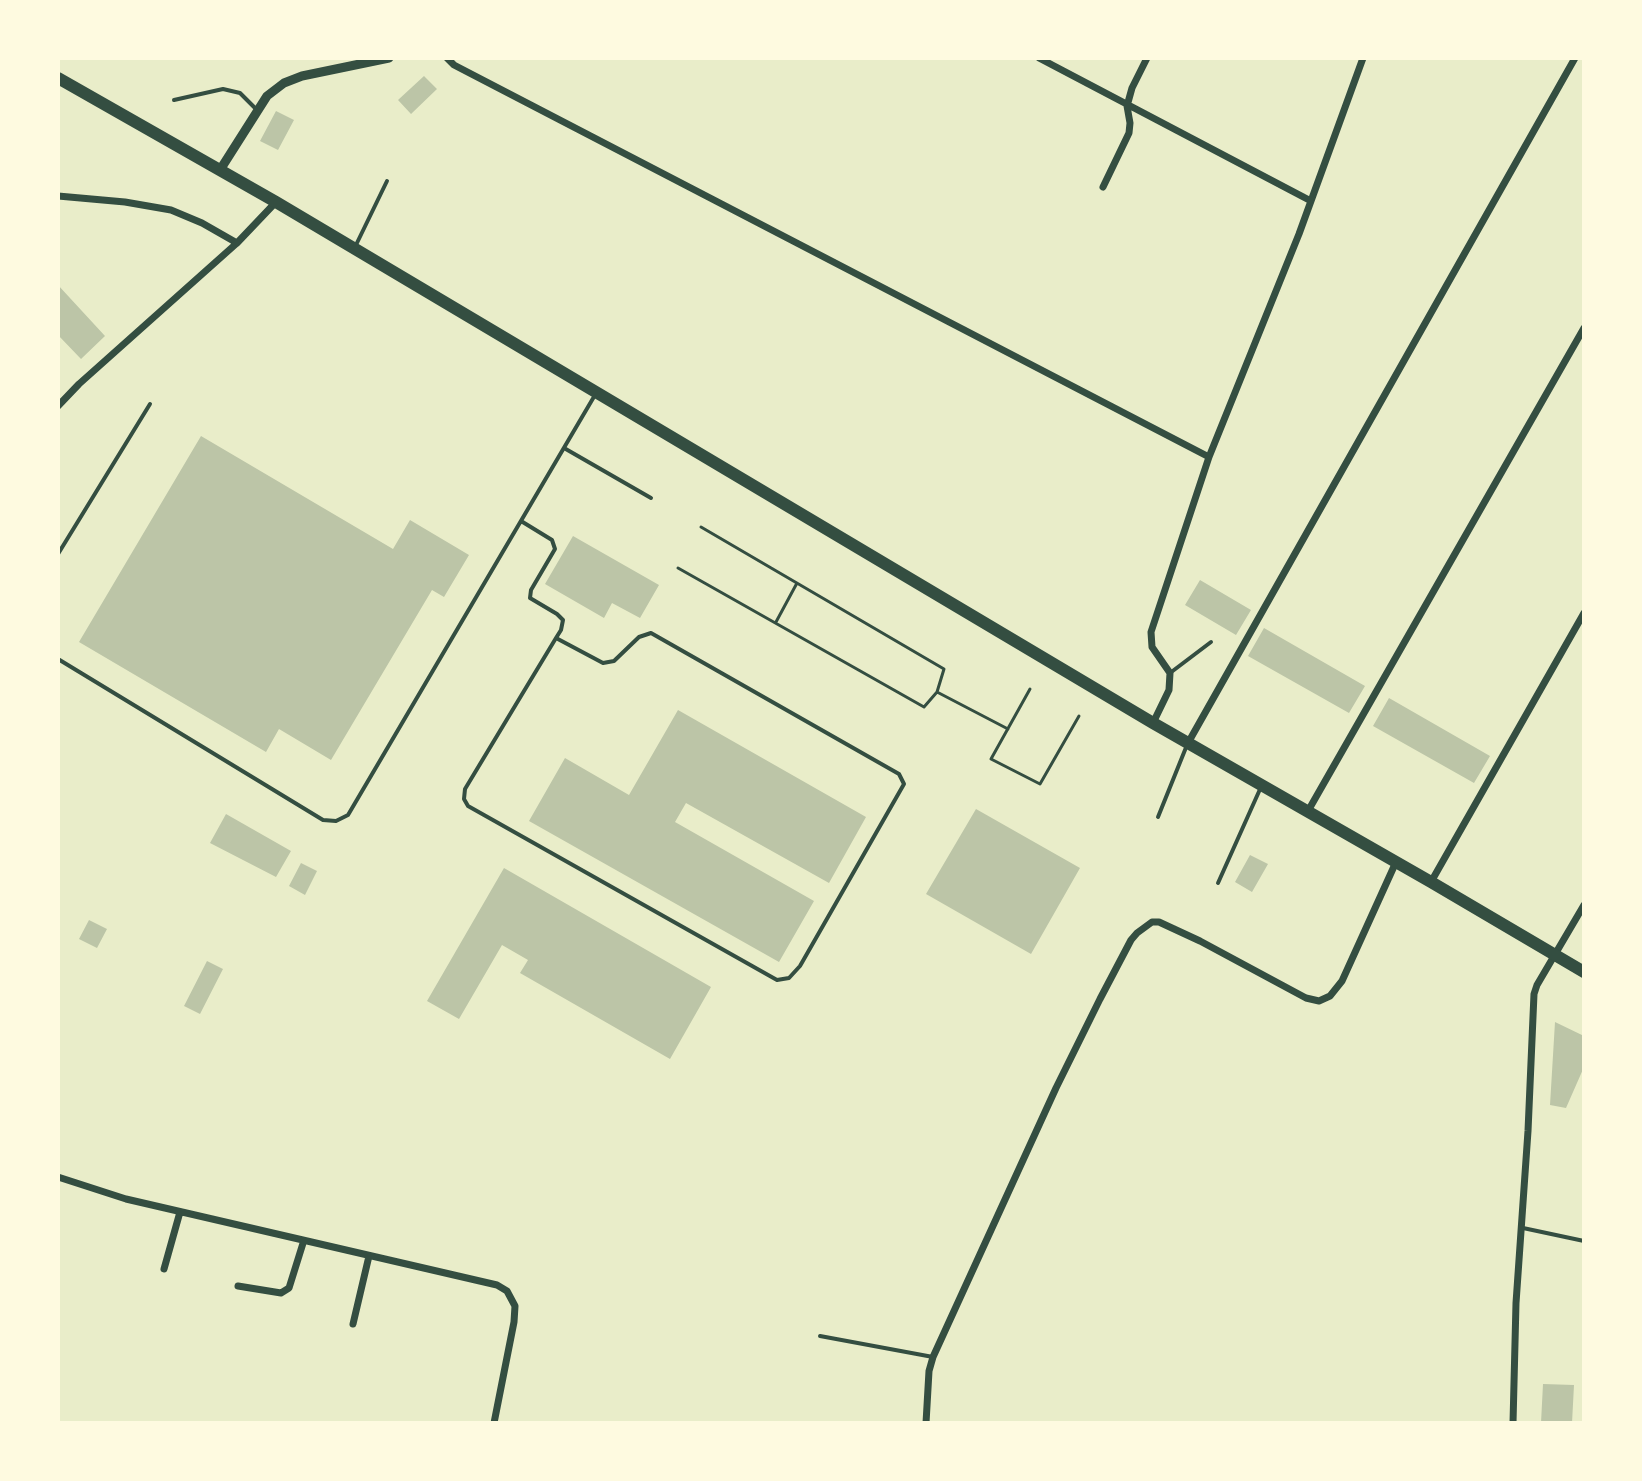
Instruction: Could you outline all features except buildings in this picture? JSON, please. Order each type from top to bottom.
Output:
[{"type":"highway","points":[[58,78],[276,202],[1153,723],[1584,972]]},
{"type":"street","points":[[220,170],[267,96],[284,83],[302,76],[389,58]]},
{"type":"street","points":[[447,58],[454,65],[1209,457]]},
{"type":"street","points":[[1039,58],[1311,201]]},
{"type":"street","points":[[1103,187],[1129,133],[1127,106],[1147,58]]},
{"type":"street","points":[[1153,723],[1169,690],[1170,673],[1152,647],[1151,632],[1209,457],[1311,201],[1363,58]]},
{"type":"street","points":[[1188,743],[1575,58]]},
{"type":"street","points":[[58,196],[171,210],[237,243]]},
{"type":"street","points":[[58,406],[237,243],[276,202]]},
{"type":"street","points":[[1308,811],[1584,328]]},
{"type":"street","points":[[1431,882],[1584,613]]},
{"type":"street","points":[[926,1423],[929,1371],[933,1357],[1056,1088],[1131,940],[1152,922],[1159,922],[1306,998],[1319,1001],[1330,996],[1342,981],[1396,862]]},
{"type":"street","points":[[1513,1423],[1534,994],[1584,905]]},
{"type":"street","points":[[58,1177],[126,1199],[497,1285],[507,1291],[515,1306],[494,1423]]},
{"type":"street","points":[[164,1269],[180,1212]]},
{"type":"street","points":[[238,1286],[281,1293],[289,1288],[304,1240]]},
{"type":"street","points":[[353,1324],[369,1256]]},
{"type":"lane","points":[[174,100],[223,89],[240,93],[258,111]]},
{"type":"lane","points":[[354,249],[387,181]]},
{"type":"lane","points":[[58,659],[323,820],[336,821],[348,815],[596,393]]},
{"type":"lane","points":[[58,554],[150,404]]},
{"type":"lane","points":[[564,448],[651,498]]},
{"type":"lane","points":[[521,521],[552,540],[555,549],[531,590],[530,598],[563,620],[561,630],[556,638],[465,789],[464,799],[468,806],[777,980],[789,978],[800,966],[904,784],[899,774],[651,633],[639,637],[614,661],[603,663],[556,638]]},
{"type":"lane","points":[[1170,673],[1211,642]]},
{"type":"lane","points":[[1158,817],[1188,743]]},
{"type":"lane","points":[[1218,883],[1262,784]]},
{"type":"lane","points":[[1521,1227],[1584,1241]]},
{"type":"lane","points":[[820,1336],[933,1357]]},
{"type":"path","points":[[678,568],[924,707],[937,692],[944,669],[701,527]]},
{"type":"path","points":[[775,623],[797,583]]},
{"type":"path","points":[[1030,689],[991,759],[1040,784],[1079,716]]},
{"type":"path","points":[[937,692],[1008,729]]}]
